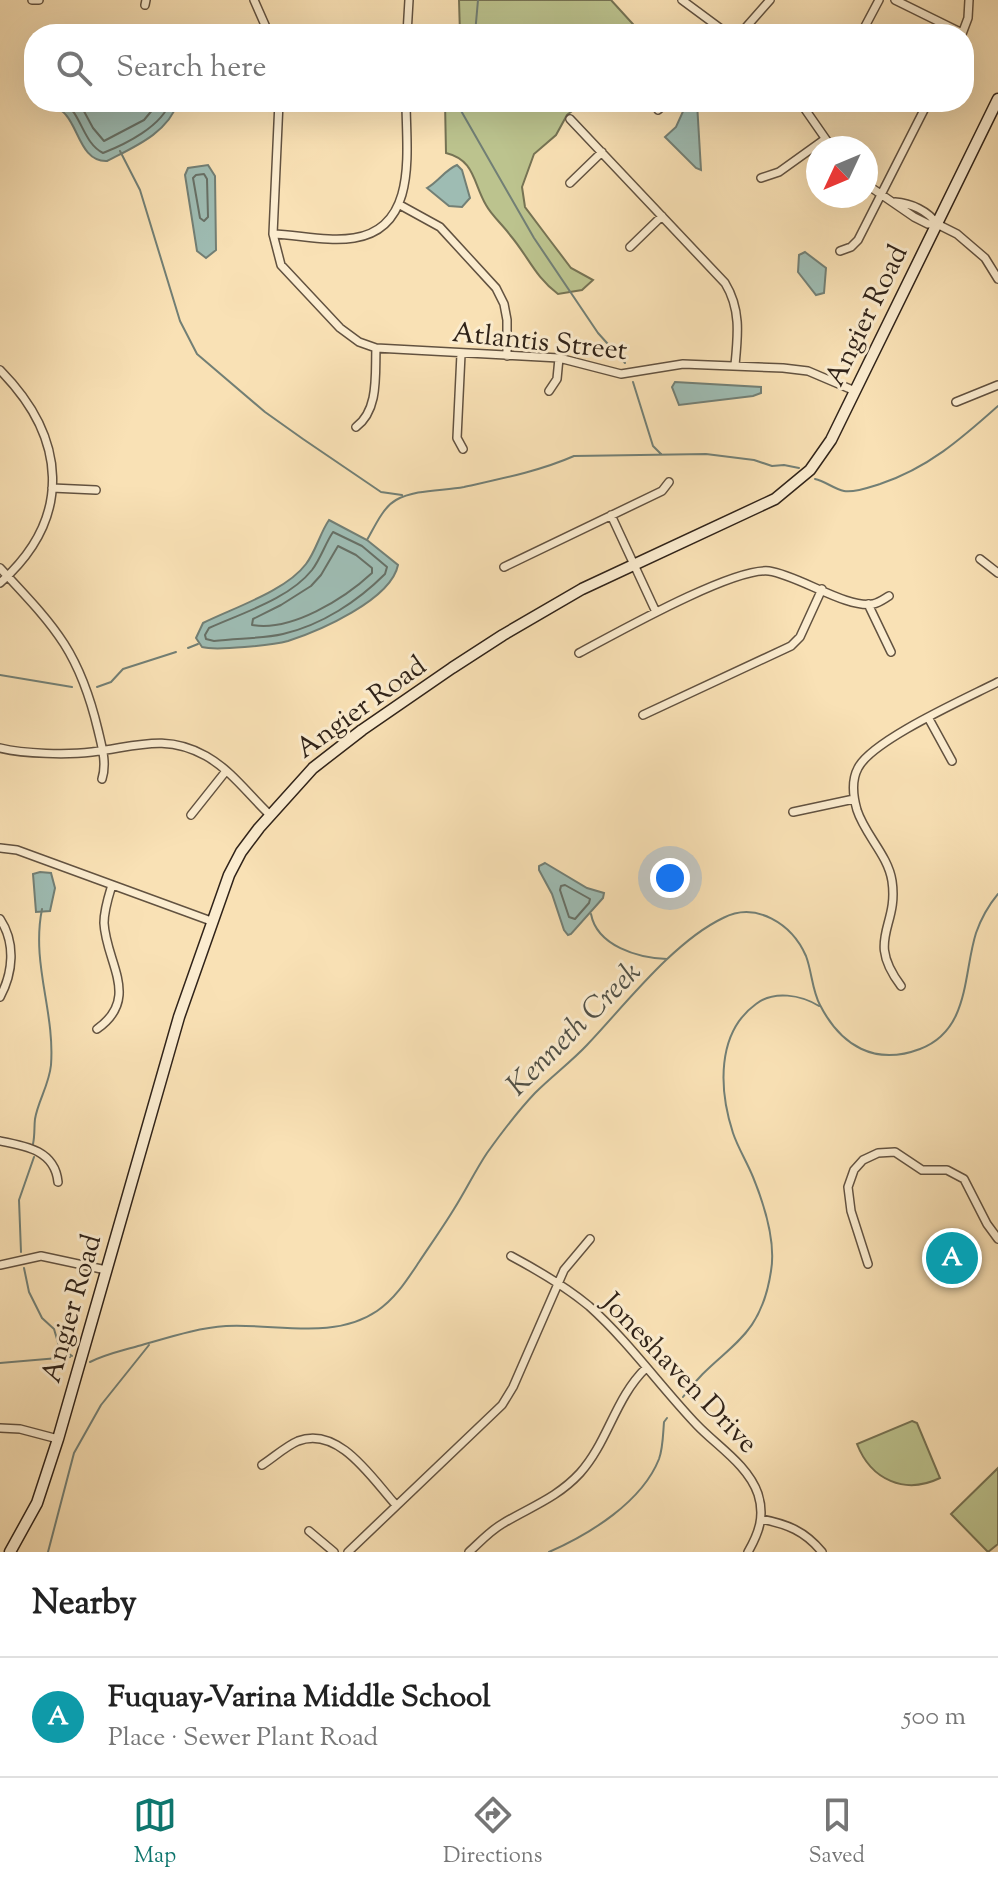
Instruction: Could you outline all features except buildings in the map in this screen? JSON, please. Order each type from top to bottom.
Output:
[{"type":"street","points":[[32,0],[39,0]]},
{"type":"street","points":[[254,0],[265,24]]},
{"type":"street","points":[[408,24],[409,0]]},
{"type":"street","points":[[682,0],[714,24]]},
{"type":"street","points":[[749,24],[770,0]]},
{"type":"street","points":[[866,24],[879,0]]},
{"type":"street","points":[[895,0],[942,24]]},
{"type":"street","points":[[966,24],[969,0]]},
{"type":"street","name":"Angier Road","points":[[10,1552],[37,1503],[58,1439],[179,1017],[211,921],[235,862],[269,814],[313,768],[381,717],[534,616],[634,564],[749,513],[792,487],[810,470],[824,452],[937,224],[994,117],[998,99]]},
{"type":"street","points":[[279,112],[273,234],[354,238],[384,225],[400,205],[405,189],[406,112]]},
{"type":"street","points":[[810,112],[823,136]]},
{"type":"street","points":[[840,251],[858,240],[923,112]]},
{"type":"street","points":[[570,119],[714,271],[731,293],[738,316],[735,365]]},
{"type":"street","points":[[570,183],[602,152]]},
{"type":"street","points":[[761,178],[779,172],[806,153]]},
{"type":"street","points":[[878,193],[932,215],[937,224],[975,247],[992,266],[998,279]]},
{"type":"street","points":[[400,205],[440,227],[496,288],[507,320],[507,356]]},
{"type":"street","points":[[630,247],[662,216]]},
{"type":"street","name":"Atlantis Street","points":[[273,234],[281,265],[340,328],[359,342],[376,348],[559,358],[621,374],[683,364],[808,371],[855,391]]},
{"type":"street","points":[[356,427],[369,412],[376,348]]},
{"type":"street","points":[[461,354],[457,438],[463,449]]},
{"type":"street","points":[[549,391],[557,379],[559,358]]},
{"type":"street","points":[[0,370],[24,396],[42,427],[50,451],[52,488],[47,514],[36,541],[0,583]]},
{"type":"street","points":[[956,402],[998,385]]},
{"type":"street","points":[[504,567],[662,491],[669,482]]},
{"type":"street","points":[[52,488],[96,490]]},
{"type":"street","points":[[611,515],[656,612]]},
{"type":"street","points":[[980,559],[998,573]]},
{"type":"street","points":[[0,568],[54,626],[69,650],[88,691],[103,750],[105,771],[102,779]]},
{"type":"street","points":[[579,653],[656,612],[735,577],[764,570],[777,572],[860,604],[876,604],[889,596]]},
{"type":"street","points":[[643,715],[791,646],[800,637],[822,589]]},
{"type":"street","points":[[868,604],[891,652]]},
{"type":"street","points":[[901,986],[883,953],[893,892],[891,875],[861,822],[854,799],[855,777],[866,757],[876,748],[998,682]]},
{"type":"street","points":[[929,719],[952,761]]},
{"type":"street","points":[[0,748],[80,753],[163,742],[193,750],[226,771],[269,814]]},
{"type":"street","points":[[191,815],[226,771]]},
{"type":"street","points":[[793,812],[854,799]]},
{"type":"street","points":[[0,848],[17,850],[211,921]]},
{"type":"street","points":[[97,1029],[114,1016],[119,998],[117,973],[104,922],[112,885]]},
{"type":"street","points":[[0,919],[9,940],[11,959],[9,975],[0,997]]},
{"type":"street","points":[[0,1141],[43,1153],[54,1165],[58,1182]]},
{"type":"street","points":[[868,1264],[851,1211],[848,1187],[854,1170],[863,1160],[878,1153],[895,1152],[922,1170],[947,1170],[964,1179],[998,1239]]},
{"type":"street","points":[[348,1552],[502,1405],[513,1387],[564,1270],[590,1239]]},
{"type":"street","points":[[0,1265],[41,1256],[106,1270]]},
{"type":"street","name":"Joneshaven Drive","points":[[511,1256],[558,1283],[590,1307],[687,1415],[747,1474],[757,1493],[761,1519]]},
{"type":"street","points":[[469,1552],[502,1524],[548,1501],[572,1481],[592,1458],[633,1380],[646,1368]]},
{"type":"street","points":[[0,1428],[20,1429],[58,1439]]},
{"type":"street","points":[[262,1465],[299,1441],[323,1438],[345,1450],[396,1505]]},
{"type":"street","points":[[748,1552],[761,1519],[787,1524],[806,1535],[822,1552]]},
{"type":"street","points":[[309,1531],[334,1552]]},
{"type":"green space","points":[[459,0],[611,0],[633,24],[460,24]]},
{"type":"green space","points":[[445,112],[571,112],[556,135],[534,154],[522,187],[525,207],[571,268],[593,280],[582,290],[558,294],[537,273],[488,209],[468,167],[456,156],[446,153]]},
{"type":"green space","points":[[912,1421],[917,1423],[940,1478],[914,1485],[891,1481],[880,1475],[871,1467],[857,1444]]},
{"type":"green space","points":[[998,1468],[998,1544],[988,1552],[951,1514]]},
{"type":"water","points":[[173,112],[158,131],[107,161],[99,160],[86,151],[64,113]]},
{"type":"water","points":[[683,112],[698,112],[701,170],[665,137],[676,127]]},
{"type":"water","points":[[208,165],[215,176],[216,250],[206,258],[197,251],[185,175],[188,168]]},
{"type":"water","points":[[457,165],[462,170],[470,198],[462,207],[449,206],[427,188]]},
{"type":"water","points":[[805,252],[826,268],[824,293],[816,295],[798,272],[799,255]]},
{"type":"water","points":[[675,382],[761,387],[761,393],[679,405],[672,387]]},
{"type":"water","points":[[329,520],[367,540],[398,565],[393,578],[382,590],[335,622],[288,641],[245,647],[202,647],[196,638],[203,623],[273,591],[297,574],[309,559]]},
{"type":"water","points":[[545,863],[587,888],[604,893],[571,934],[564,930],[552,894],[539,870],[539,866]]},
{"type":"water","points":[[51,873],[55,888],[50,911],[36,912],[33,874]]},
{"type":"waterway","points":[[476,24],[478,0]]},
{"type":"waterway","points":[[462,112],[534,238],[598,333],[625,363]]},
{"type":"waterway","points":[[120,151],[140,190],[180,321],[197,354],[265,412],[303,439],[381,492],[402,495]]},
{"type":"waterway","points":[[633,382],[653,446],[661,454]]},
{"type":"waterway","points":[[815,479],[848,491],[897,477],[943,451],[998,406]]},
{"type":"waterway","points":[[367,540],[387,508],[404,496],[506,478],[574,456],[706,454],[799,468]]},
{"type":"waterway","points":[[188,648],[198,644]]},
{"type":"waterway","points":[[97,687],[111,682],[123,669],[176,652]]},
{"type":"waterway","points":[[0,675],[72,687]]},
{"type":"waterway","name":"Kenneth Creek","points":[[90,1362],[204,1329],[226,1326],[323,1328],[342,1326],[377,1311],[405,1282],[450,1216],[487,1153],[528,1100],[581,1051],[668,958],[723,918],[748,912],[760,914],[782,925],[800,944],[817,999],[838,1032],[861,1049],[888,1055],[904,1054],[936,1040],[948,1029],[962,999],[976,933],[998,894]]},
{"type":"waterway","points":[[33,1144],[36,1112],[51,1065],[50,1026],[39,949],[42,909]]},
{"type":"waterway","points":[[591,914],[601,934],[620,948],[667,959]]},
{"type":"waterway","points":[[683,1397],[748,1330],[766,1296],[771,1271],[772,1248],[765,1211],[728,1116],[724,1081],[727,1046],[743,1016],[763,1000],[788,996],[819,1006]]},
{"type":"waterway","points":[[21,1252],[19,1200],[34,1157]]},
{"type":"waterway","points":[[24,1268],[29,1292],[42,1318],[54,1329],[59,1346],[72,1356]]},
{"type":"waterway","points":[[48,1552],[74,1453],[101,1405],[149,1345]]},
{"type":"waterway","name":"Kenneth Creek","points":[[0,1363],[70,1357]]},
{"type":"waterway","points":[[549,1552],[581,1536],[628,1503],[651,1475],[659,1459],[667,1418]]},
{"type":"place","name":"Fuquay-Varina Middle School","points":[[952,1258]]}]
